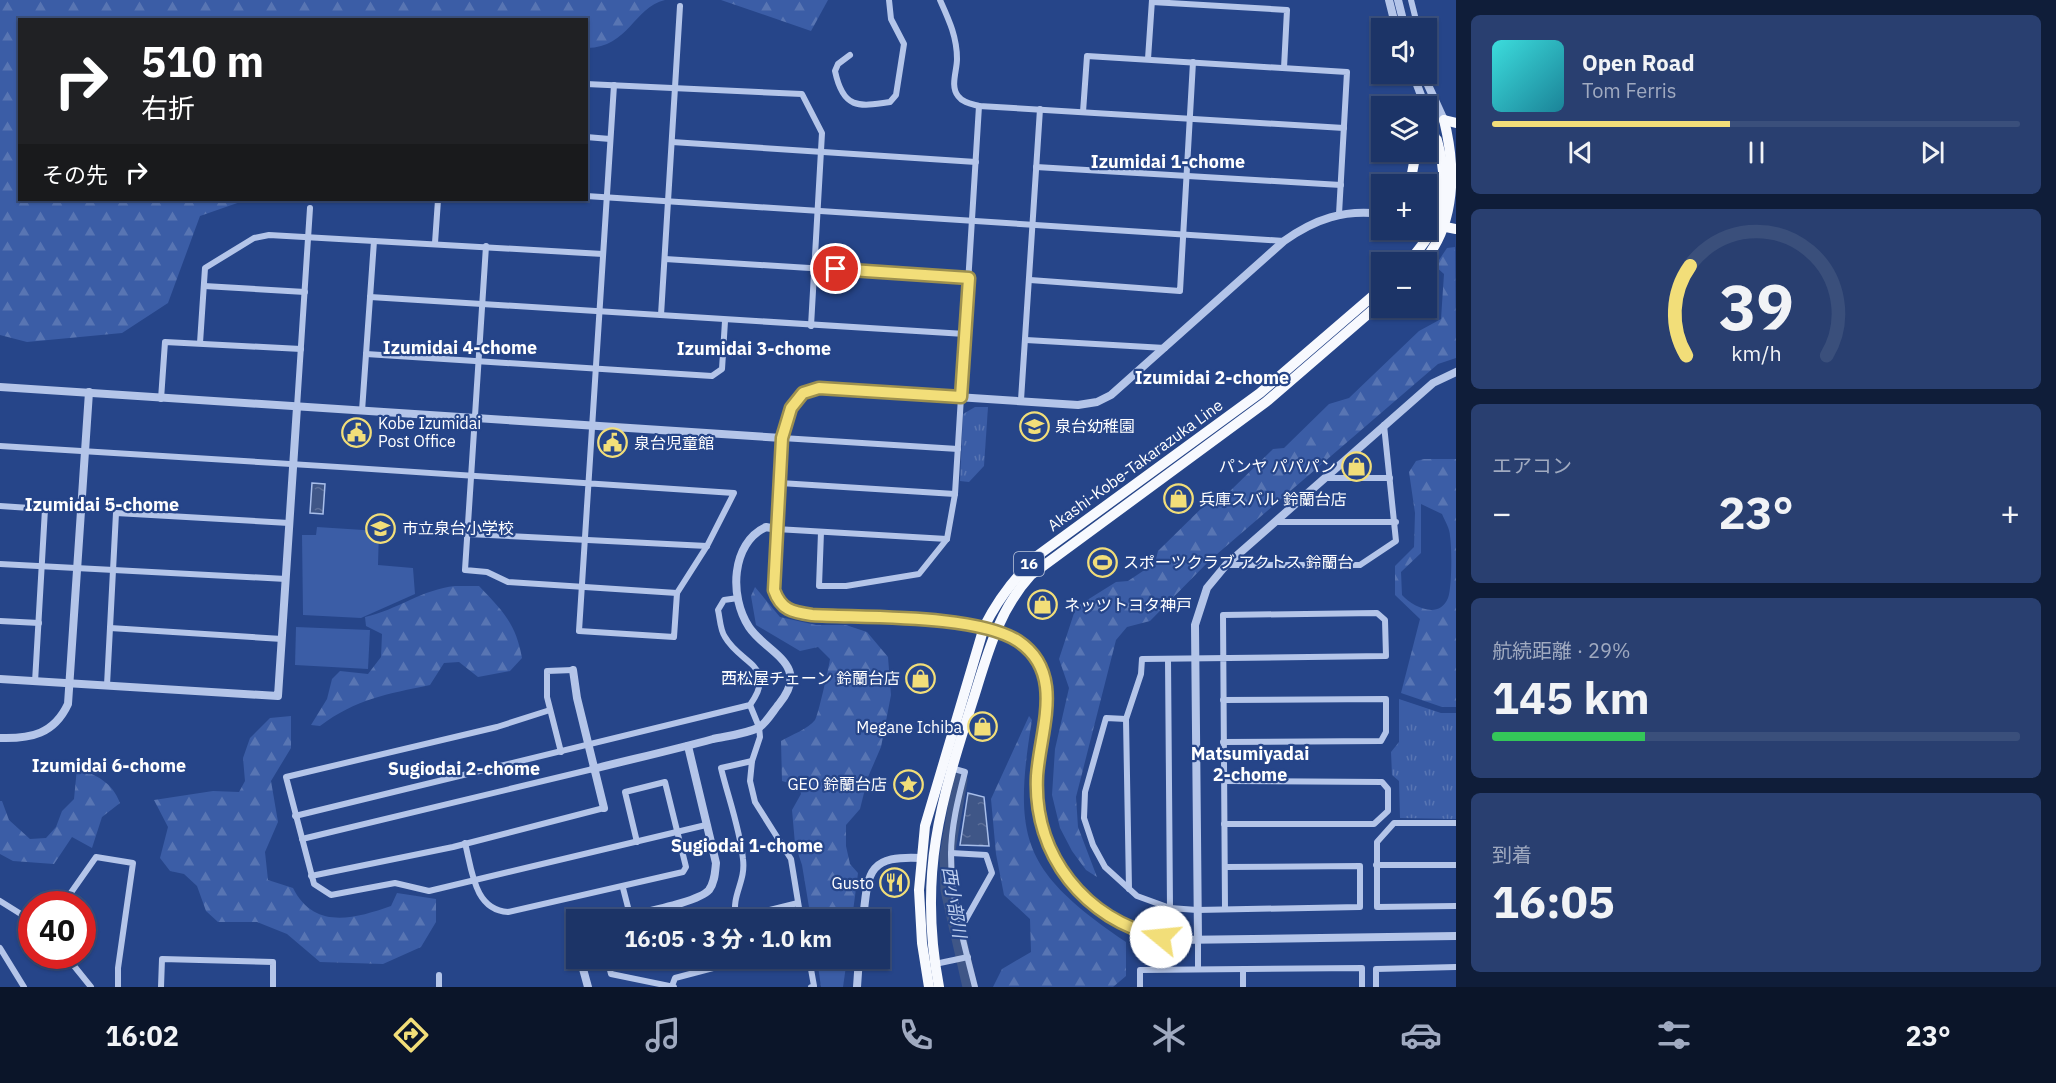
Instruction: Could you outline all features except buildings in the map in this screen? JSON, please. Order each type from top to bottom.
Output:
[{"type":"main road","points":[[1432,252],[1447,224],[1455,191],[1455,166],[1444,120],[1456,123]]},
{"type":"main road","points":[[1416,252],[1428,238],[1440,210],[1443,162],[1437,150]]},
{"type":"main road","points":[[1437,225],[1456,229]]},
{"type":"main road","name":"Akashi-Kobe-Takarazuka Line","points":[[929,987],[922,943],[919,890],[932,800],[990,629],[1007,586],[1037,556],[1260,393],[1371,297]]},
{"type":"main road","name":"Akashi-Kobe-Takarazuka Line","points":[[939,987],[930,900],[932,858],[938,815],[990,629],[1031,575],[1266,402],[1371,311]]},
{"type":"street","points":[[850,55],[838,64],[835,71],[848,99],[855,105],[863,106],[890,102],[896,95],[904,44],[891,19],[889,0]]},
{"type":"street","points":[[940,0],[954,30],[957,59],[954,84],[957,96],[965,102],[979,106],[1344,128]]},
{"type":"street","points":[[1248,0],[1252,8]]},
{"type":"street","points":[[1389,0],[1394,18]]},
{"type":"street","points":[[1398,0],[1402,18]]},
{"type":"street","points":[[1411,0],[1416,18]]},
{"type":"street","points":[[1148,59],[1152,1],[1287,10],[1284,68]]},
{"type":"street","points":[[661,315],[680,6]]},
{"type":"street","points":[[1083,112],[1087,56],[1347,72],[1340,214]]},
{"type":"street","points":[[1030,280],[1180,291],[1193,62]]},
{"type":"street","points":[[588,84],[802,94],[822,133],[811,326]]},
{"type":"street","points":[[1428,84],[1444,120]]},
{"type":"street","points":[[0,446],[589,483],[734,493],[707,546],[677,593],[674,637],[579,631],[589,483],[610,139],[614,85]]},
{"type":"street","points":[[821,532],[819,586],[846,586],[919,574],[947,539],[955,494],[979,106]]},
{"type":"street","points":[[1021,400],[1040,109]]},
{"type":"street","points":[[588,137],[610,139]]},
{"type":"street","points":[[672,142],[976,162]]},
{"type":"street","points":[[1036,167],[1341,185]]},
{"type":"street","points":[[588,196],[1284,241]]},
{"type":"street","points":[[435,243],[438,201]]},
{"type":"street","points":[[0,679],[278,696],[310,208]]},
{"type":"street","points":[[1371,212],[1360,211],[1340,214],[1305,226],[1284,241],[1111,395],[1097,402],[1078,405],[819,388],[803,393],[791,408],[782,438],[774,590],[778,602],[789,612],[990,629],[1027,648],[1036,658],[1045,676],[1046,722],[1037,776],[1044,835],[1058,865],[1078,892],[1111,919],[1147,934],[1176,940],[1456,936]]},
{"type":"street","points":[[200,343],[205,268],[254,238],[269,235],[603,254]]},
{"type":"street","points":[[362,411],[374,241]]},
{"type":"street","points":[[486,246],[465,570],[487,572],[508,582],[677,593]]},
{"type":"street","points":[[665,259],[969,278]]},
{"type":"street","points":[[204,286],[305,292]]},
{"type":"street","points":[[370,297],[725,321],[965,334]]},
{"type":"street","points":[[366,354],[712,376],[722,369],[725,321]]},
{"type":"street","points":[[1026,340],[1166,348]]},
{"type":"street","points":[[161,399],[165,342],[301,350]]},
{"type":"street","points":[[1198,968],[1195,658],[1197,612],[1207,588],[1226,565],[1432,383],[1456,372]]},
{"type":"street","points":[[0,387],[958,449]]},
{"type":"street","points":[[0,738],[23,739],[40,734],[53,727],[61,719],[68,704],[89,392]]},
{"type":"street","points":[[1226,565],[1360,565],[1396,541],[1396,522],[1384,425]]},
{"type":"street","points":[[1325,478],[1390,478]]},
{"type":"street","points":[[780,483],[955,494]]},
{"type":"street","points":[[0,506],[45,509],[35,682]]},
{"type":"street","points":[[107,685],[116,513],[289,523]]},
{"type":"street","points":[[1276,522],[1396,522]]},
{"type":"street","points":[[302,839],[759,727],[784,698],[790,684],[789,668],[780,654],[752,630],[745,620],[738,598],[737,579],[744,544],[752,533],[766,526],[776,529],[947,539]]},
{"type":"street","points":[[468,534],[707,546]]},
{"type":"street","points":[[0,564],[286,579]]},
{"type":"street","points":[[296,816],[750,705],[759,691],[760,678],[756,665],[734,648],[724,636],[718,610],[724,600],[738,598]]},
{"type":"street","points":[[1129,889],[1126,719],[1141,674],[1142,659],[1222,657],[1386,656],[1385,620],[1377,613],[1222,615],[1222,657],[1223,700],[1223,742],[1225,867],[1225,909]]},
{"type":"street","points":[[0,621],[39,623]]},
{"type":"street","points":[[110,628],[282,639]]},
{"type":"street","points":[[1168,659],[1170,908]]},
{"type":"street","points":[[311,876],[465,843],[604,808],[587,745],[573,670],[548,671],[547,697],[561,752]]},
{"type":"street","points":[[1223,700],[1386,699],[1386,732],[1381,741],[1223,742]]},
{"type":"street","points":[[750,705],[759,727],[760,737],[752,761],[750,781],[755,802],[791,859],[799,909]]},
{"type":"street","points":[[550,710],[497,727],[286,777],[314,884],[331,895],[395,883],[429,891],[706,825]]},
{"type":"street","points":[[1126,719],[1106,718],[1085,792],[1084,818],[1088,832],[1105,867],[1137,896],[1170,908],[1197,910],[1360,908],[1360,867],[1225,867]]},
{"type":"street","points":[[658,909],[696,898],[708,890],[715,877],[716,863],[688,746]]},
{"type":"street","points":[[734,909],[733,903],[740,888],[743,859],[721,768],[752,761]]},
{"type":"street","points":[[951,768],[965,772],[953,827],[951,853],[955,903],[975,987]]},
{"type":"street","points":[[1224,781],[1382,782],[1388,789],[1388,811],[1374,824],[1224,824]]},
{"type":"street","points":[[465,843],[475,880],[486,904],[499,911],[508,912],[623,888],[683,872],[686,867],[665,782],[625,792],[637,842]]},
{"type":"street","points":[[1456,823],[1394,823],[1377,842],[1376,865],[1377,907],[1456,906]]},
{"type":"street","points":[[951,853],[986,855],[992,873],[965,921],[960,923]]},
{"type":"street","points":[[864,909],[867,886],[874,869],[898,856],[922,858]]},
{"type":"street","points":[[72,891],[96,857],[133,863],[118,987]]},
{"type":"street","points":[[1376,865],[1456,865]]},
{"type":"street","points":[[623,888],[628,909]]},
{"type":"street","points":[[0,901],[18,912]]},
{"type":"street","points":[[773,909],[798,903]]},
{"type":"street","points":[[0,948],[24,987]]},
{"type":"street","points":[[935,964],[968,957]]},
{"type":"street","points":[[161,987],[162,959],[273,962],[273,987]]},
{"type":"street","points":[[1376,987],[1376,969],[1456,967]]},
{"type":"street","points":[[1140,987],[1140,970],[1198,968],[1362,968],[1362,987]]},
{"type":"street","points":[[77,969],[91,987]]},
{"type":"street","points":[[583,969],[588,987]]},
{"type":"street","points":[[610,969],[611,974],[674,987],[675,978],[709,969]]},
{"type":"street","points":[[810,969],[814,986],[811,987]]},
{"type":"street","points":[[857,987],[859,969]]},
{"type":"street","points":[[1243,969],[1243,987]]},
{"type":"street","points":[[439,975],[439,987]]},
{"type":"green space","points":[[0,0],[665,0],[654,4],[612,41],[588,48],[588,18],[18,18],[18,201],[243,201],[200,216],[168,303],[122,333],[27,342],[0,335]]},
{"type":"green space","points":[[721,0],[828,0],[811,31]]},
{"type":"green space","points":[[1455,247],[1456,358],[1438,364],[1209,561],[1150,621],[1127,627],[1116,640],[1076,797],[1078,827],[1097,877],[1086,870],[1072,851],[1060,828],[1052,795],[1055,749],[1069,688],[1059,659],[1076,607],[1116,582],[1128,581],[1155,563],[1158,551],[1218,492],[1229,492],[1273,449],[1284,448],[1329,404],[1349,398],[1419,331],[1441,319],[1444,274],[1437,268],[1437,263],[1447,248]]},
{"type":"green space","points":[[975,407],[988,407],[984,466],[969,482],[960,481],[963,414]]},
{"type":"green space","points":[[1456,459],[1456,707],[1442,707],[1401,693],[1420,619],[1395,595],[1395,566],[1414,547],[1415,513],[1409,472],[1416,461]],"holes":[[[1421,504],[1442,514],[1451,542],[1449,593],[1444,605],[1432,610],[1419,607],[1402,595],[1401,572],[1421,553]]]},
{"type":"green space","points":[[317,527],[379,531],[378,565],[413,568],[415,594],[361,618],[303,615],[302,535],[316,535]]},
{"type":"green space","points":[[455,586],[479,586],[507,619],[516,636],[522,658],[510,671],[478,677],[459,662],[444,663],[430,685],[372,699],[346,709],[320,726],[311,725],[327,699],[332,679],[340,671],[368,674],[381,657],[382,634],[366,626],[365,617],[432,591]]},
{"type":"green space","points":[[755,587],[780,617],[816,625],[846,625],[867,632],[888,657],[891,695],[881,747],[868,777],[860,809],[846,825],[846,846],[850,864],[858,873],[853,909],[809,909],[802,865],[795,844],[792,810],[801,794],[799,786],[782,781],[781,741],[804,729],[815,720],[830,659],[818,647],[800,651],[756,625],[751,596]]},
{"type":"green space","points":[[296,627],[370,630],[368,669],[295,665]]},
{"type":"green space","points":[[1399,699],[1441,713],[1456,713],[1456,819],[1400,818],[1399,781],[1392,775],[1391,752],[1399,742]]},
{"type":"green space","points":[[291,716],[291,748],[271,781],[278,822],[265,852],[268,880],[293,888],[312,910],[323,916],[336,918],[363,915],[391,906],[397,893],[436,899],[436,922],[421,947],[383,964],[320,962],[287,934],[257,922],[218,922],[206,911],[197,886],[184,874],[170,871],[160,858],[168,827],[154,800],[213,791],[239,792],[245,781],[243,758],[250,738],[270,718]]},
{"type":"green space","points":[[1029,716],[1032,720],[1024,796],[1026,825],[1033,850],[1046,873],[1065,895],[1126,942],[1126,976],[1113,987],[993,987],[1002,969],[1031,952],[1030,919],[1004,895],[996,854],[991,799]]},
{"type":"green space","points":[[77,768],[108,785],[120,803],[102,817],[92,848],[72,837],[54,864],[13,861],[0,854],[0,801],[2,801],[9,820],[30,839],[46,838],[56,827],[62,811],[74,799]]},
{"type":"green space","points":[[818,969],[846,969],[843,987],[821,987]]},
{"type":"water","points":[[312,483],[325,484],[323,514],[310,513]]},
{"type":"water","points":[[968,793],[984,797],[989,846],[960,845]]},
{"type":"waterway","name":"西小部川","points":[[960,780],[947,856],[948,890],[970,987]]},
{"type":"place","name":"泉台幼稚園","points":[[1034,426]]},
{"type":"place","name":"Kobe Izumidai Post Office","points":[[357,432]]},
{"type":"place","name":"泉台児童館","points":[[613,443]]},
{"type":"place","name":"パンヤ パパパン","points":[[1357,466]]},
{"type":"place","name":"兵庫スバル 鈴蘭台店","points":[[1178,499]]},
{"type":"place","name":"市立泉台小学校","points":[[381,528]]},
{"type":"place","name":"スポーツクラブ アクトス 鈴蘭台","points":[[1102,562]]},
{"type":"place","name":"ネッツトヨタ神戸","points":[[1043,605]]},
{"type":"place","name":"西松屋チェーン 鈴蘭台店","points":[[921,678]]},
{"type":"place","name":"Megane Ichiba","points":[[983,727]]},
{"type":"place","name":"GEO 鈴蘭台店","points":[[908,784]]},
{"type":"place","name":"Gusto","points":[[895,883]]},
{"type":"district","name":"Izumidai 1-chome","points":[[1168,162]]},
{"type":"district","name":"Izumidai 4-chome","points":[[460,348]]},
{"type":"district","name":"Izumidai 3-chome","points":[[754,349]]},
{"type":"district","name":"Izumidai 2-chome","points":[[1212,378]]},
{"type":"district","name":"Izumidai 5-chome","points":[[102,505]]},
{"type":"district","name":"Matsumiyadai 2-chome","points":[[1250,764]]},
{"type":"district","name":"Izumidai 6-chome","points":[[109,766]]},
{"type":"district","name":"Sugiodai 2-chome","points":[[464,769]]},
{"type":"district","name":"Sugiodai 1-chome","points":[[747,846]]},
{"type":"route","points":[[836,269],[969,278],[961,397],[819,388],[803,393],[791,408],[782,438],[774,590],[778,602],[789,612],[812,615],[968,624],[995,630],[1027,648],[1036,658],[1045,676],[1047,692],[1046,722],[1037,776],[1044,835],[1058,865],[1078,892],[1111,919],[1147,934],[1161,937]]}]
